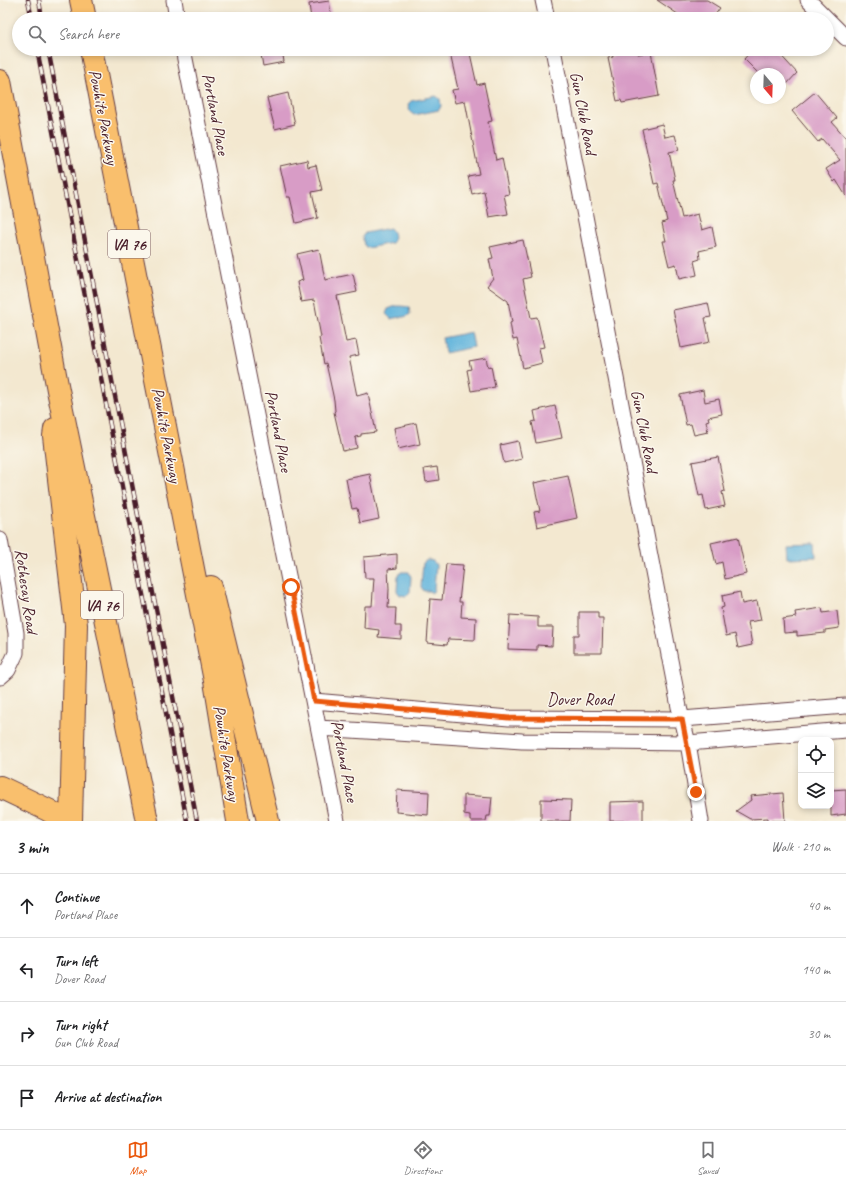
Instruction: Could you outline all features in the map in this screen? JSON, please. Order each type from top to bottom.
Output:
[{"type":"highway","points":[[81,0],[84,12]]},
{"type":"highway","name":"Powhite Parkway","points":[[92,56],[215,681],[238,821]]},
{"type":"highway","name":"VA 76","points":[[0,81],[58,390],[147,821]]},
{"type":"highway","points":[[58,390],[54,436],[76,625],[70,821]]},
{"type":"highway","points":[[168,440],[195,524],[268,821]]},
{"type":"highway","points":[[0,787],[48,810],[66,821]]},
{"type":"street","points":[[174,0],[177,12]]},
{"type":"street","points":[[543,0],[546,12]]},
{"type":"street","points":[[808,0],[820,12]]},
{"type":"street","points":[[834,26],[846,38]]},
{"type":"street","name":"Portland Place","points":[[184,56],[337,821]]},
{"type":"street","name":"Gun Club Road","points":[[553,56],[682,719],[688,743],[701,821]]},
{"type":"street","name":"Rothesay Road","points":[[0,540],[16,633],[16,653],[4,674]]},
{"type":"street","name":"Dover Road","points":[[314,701],[509,718],[682,719],[846,706]]},
{"type":"street","points":[[319,728],[522,741],[688,743],[846,730]]},
{"type":"water","points":[[436,96],[440,99],[441,106],[439,110],[414,115],[410,112],[408,104],[411,101]]},
{"type":"water","points":[[390,228],[394,235],[392,243],[367,248],[364,245],[362,237],[365,233]]},
{"type":"water","points":[[396,306],[409,307],[410,314],[391,319],[386,314],[388,309]]},
{"type":"water","points":[[471,332],[474,347],[445,353],[442,338]]},
{"type":"water","points":[[815,543],[816,557],[787,558],[786,544]]},
{"type":"water","points":[[427,560],[433,561],[436,565],[435,590],[431,593],[430,591],[424,591],[421,587],[423,563]]},
{"type":"water","points":[[401,572],[409,572],[411,577],[410,592],[406,596],[400,595],[397,591],[398,576]]},
{"type":"building","points":[[657,0],[707,0],[720,8],[717,12],[675,12]]},
{"type":"building","points":[[329,1],[331,12],[310,12],[309,4]]},
{"type":"building","points":[[261,56],[283,56],[284,62],[263,66]]},
{"type":"building","points":[[451,56],[471,56],[477,85],[484,83],[492,121],[488,122],[496,160],[502,158],[509,194],[504,195],[508,214],[489,217],[484,191],[472,194],[468,176],[479,174],[465,101],[455,103],[452,90],[458,89]]},
{"type":"building","points":[[652,56],[659,96],[622,103],[621,100],[617,101],[608,58]]},
{"type":"building","points":[[747,56],[781,56],[797,73],[786,85],[786,68],[753,68],[744,59]]},
{"type":"building","points":[[815,92],[837,118],[832,122],[846,138],[846,196],[836,180],[834,182],[826,169],[840,160],[822,139],[818,142],[792,111]]},
{"type":"building","points":[[288,93],[295,124],[275,129],[267,98]]},
{"type":"building","points":[[662,124],[665,137],[675,135],[679,150],[669,152],[675,180],[673,180],[682,218],[698,214],[702,230],[712,227],[716,247],[699,251],[700,259],[694,261],[697,275],[679,279],[676,264],[669,266],[663,241],[666,241],[662,223],[667,221],[658,183],[654,184],[642,129]]},
{"type":"building","points":[[307,160],[308,167],[316,165],[322,190],[312,192],[318,218],[296,223],[290,197],[287,197],[280,166]]},
{"type":"building","points":[[523,240],[531,277],[523,279],[531,318],[537,317],[544,347],[539,348],[542,363],[523,368],[517,339],[513,340],[510,323],[512,322],[508,301],[487,286],[493,278],[489,259],[493,258],[490,247]]},
{"type":"building","points":[[319,249],[325,280],[353,274],[357,292],[337,296],[346,342],[356,340],[359,355],[349,357],[357,396],[368,393],[376,432],[361,434],[361,436],[355,437],[357,448],[343,451],[334,412],[334,400],[326,363],[324,364],[319,338],[321,337],[314,300],[301,302],[297,282],[303,280],[297,254]]},
{"type":"building","points":[[708,303],[711,317],[705,318],[710,342],[681,348],[673,310]]},
{"type":"building","points":[[486,358],[488,367],[491,366],[495,387],[471,391],[467,370],[471,369],[469,361]]},
{"type":"building","points":[[703,390],[705,402],[719,399],[722,414],[708,417],[709,420],[706,421],[708,432],[694,435],[691,424],[686,425],[680,395]]},
{"type":"building","points":[[555,406],[562,438],[536,443],[532,422],[536,421],[534,411]]},
{"type":"building","points":[[416,423],[420,444],[398,449],[394,428]]},
{"type":"building","points":[[518,441],[522,459],[504,463],[500,445]]},
{"type":"building","points":[[718,457],[725,491],[722,492],[725,506],[706,510],[703,495],[699,496],[692,462]]},
{"type":"building","points":[[437,467],[439,480],[426,482],[424,469]]},
{"type":"building","points":[[370,474],[379,519],[360,523],[357,508],[352,509],[346,479]]},
{"type":"building","points":[[568,476],[577,518],[537,527],[534,512],[540,511],[534,483]]},
{"type":"building","points":[[738,537],[746,574],[725,579],[722,562],[716,564],[711,543]]},
{"type":"building","points":[[397,554],[397,568],[388,569],[388,608],[396,608],[395,626],[401,626],[401,639],[378,637],[379,630],[364,628],[365,606],[372,606],[374,578],[365,578],[364,557]]},
{"type":"building","points":[[446,564],[463,565],[459,602],[462,602],[461,617],[476,618],[475,640],[448,639],[447,645],[427,643],[430,599],[442,600]]},
{"type":"building","points":[[740,592],[742,604],[757,601],[761,620],[748,622],[752,645],[738,648],[735,634],[726,636],[721,608],[724,607],[722,596]]},
{"type":"building","points":[[822,608],[823,613],[837,611],[839,628],[825,630],[825,633],[797,636],[797,632],[784,633],[783,619],[796,617],[795,612]]},
{"type":"building","points":[[579,612],[598,612],[598,618],[603,618],[602,653],[574,653],[574,635],[579,635]]},
{"type":"building","points":[[510,615],[538,617],[538,627],[553,627],[552,646],[537,645],[537,650],[508,649]]},
{"type":"building","points":[[846,789],[846,814],[831,816],[831,809],[834,809],[834,790]]},
{"type":"building","points":[[397,790],[429,792],[428,815],[396,812]]},
{"type":"building","points":[[783,793],[785,821],[768,821],[768,818],[750,819],[736,811],[751,800],[750,796]]},
{"type":"building","points":[[464,795],[492,797],[490,816],[487,816],[486,821],[470,821],[470,815],[464,814]]},
{"type":"building","points":[[541,799],[571,800],[570,821],[541,821]]},
{"type":"building","points":[[643,801],[643,821],[610,821],[610,802]]},
{"type":"railway","points":[[28,0],[31,12]]},
{"type":"railway","points":[[39,0],[41,12]]},
{"type":"railway","points":[[38,56],[187,821]]},
{"type":"railway","points":[[49,56],[197,821]]},
{"type":"route","points":[[291,587],[314,701],[509,718],[682,719],[688,743],[696,792]]}]
